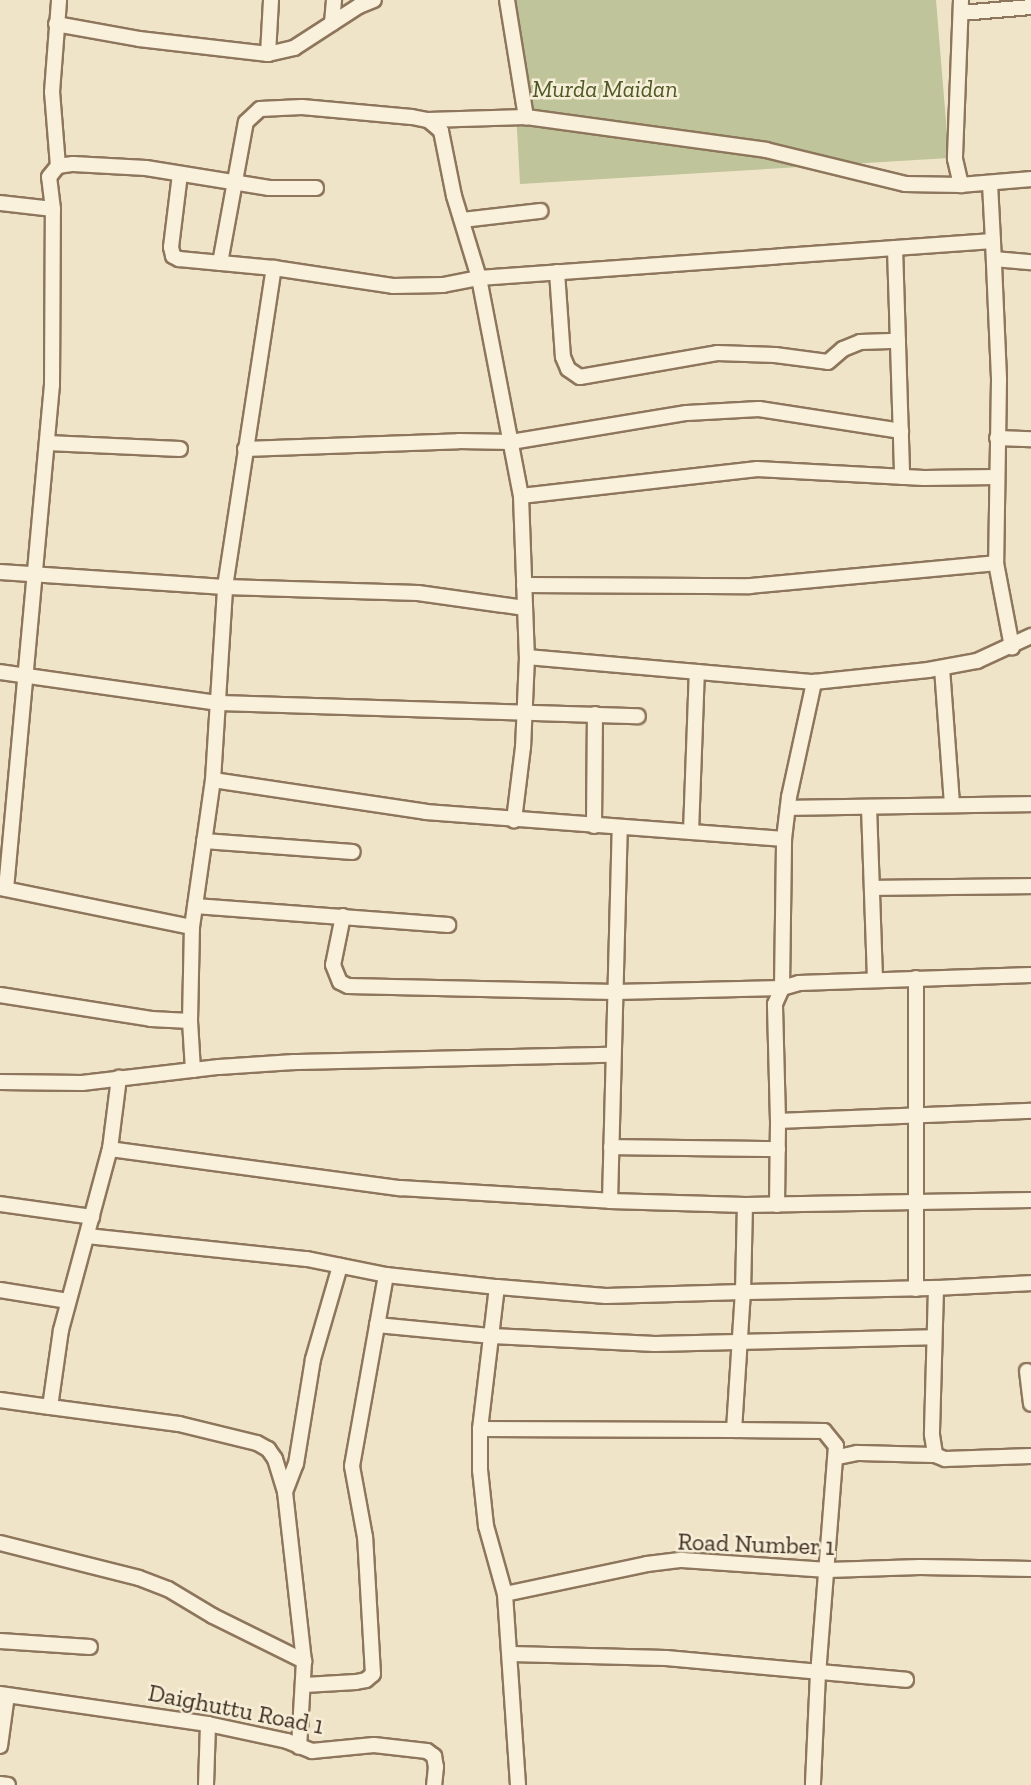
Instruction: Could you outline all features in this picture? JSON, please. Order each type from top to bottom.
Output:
[{"type":"street","points":[[58,166],[52,92],[59,0]]},
{"type":"street","points":[[268,54],[271,0]]},
{"type":"street","points":[[332,23],[334,0]]},
{"type":"street","points":[[56,24],[139,39],[268,54],[294,48],[374,0]]},
{"type":"street","points":[[507,0],[526,117]]},
{"type":"street","points":[[961,185],[956,159],[961,6],[1031,7]]},
{"type":"street","points":[[220,263],[246,122],[260,109],[302,107],[428,120],[526,117],[766,150],[905,184],[961,185],[1031,179]]},
{"type":"street","points":[[428,120],[441,131],[454,196],[479,278],[522,496],[526,712],[514,820]]},
{"type":"street","points":[[192,927],[3,889],[26,677],[52,385],[53,209],[49,177],[58,166],[64,164],[146,168],[269,188],[316,188]]},
{"type":"street","points":[[180,174],[171,253],[179,259],[274,268],[393,286],[443,285],[479,278],[993,241]]},
{"type":"street","points":[[990,183],[999,380],[996,563],[1012,647]]},
{"type":"street","points":[[0,203],[53,209]]},
{"type":"street","points":[[463,220],[540,211]]},
{"type":"street","points":[[895,248],[902,477]]},
{"type":"street","points":[[994,259],[1031,262]]},
{"type":"street","points":[[193,1070],[190,1021],[192,927],[213,780],[225,587],[274,268]]},
{"type":"street","points":[[557,272],[563,357],[573,374],[580,377],[717,353],[775,355],[828,362],[843,349],[860,342],[898,341]]},
{"type":"street","points":[[245,449],[432,441],[511,442],[687,413],[759,409],[901,430]]},
{"type":"street","points":[[997,439],[1031,439]]},
{"type":"street","points":[[47,443],[180,449]]},
{"type":"street","points":[[522,496],[757,469],[902,477],[996,477]]},
{"type":"street","points":[[524,585],[750,586],[996,563]]},
{"type":"street","points":[[0,572],[225,587],[418,593],[525,608]]},
{"type":"street","points":[[527,657],[814,682],[942,668],[977,661],[1031,636]]},
{"type":"street","points":[[942,668],[952,805]]},
{"type":"street","points":[[0,672],[219,702],[638,716]]},
{"type":"street","points":[[691,832],[697,672]]},
{"type":"street","points":[[777,1205],[775,1004],[782,988],[784,839],[814,682]]},
{"type":"street","points":[[594,826],[595,715]]},
{"type":"street","points":[[213,780],[426,812],[784,839]]},
{"type":"street","points":[[788,808],[1031,804]]},
{"type":"street","points":[[869,807],[875,979]]},
{"type":"street","points":[[610,1201],[620,827]]},
{"type":"street","points":[[204,841],[353,852]]},
{"type":"street","points":[[873,888],[1031,886]]},
{"type":"street","points":[[195,906],[447,925]]},
{"type":"street","points":[[343,916],[333,965],[340,982],[348,986],[615,992],[782,988],[799,983],[875,979],[1031,975]]},
{"type":"street","points":[[916,978],[916,1289]]},
{"type":"street","points":[[0,995],[151,1019],[190,1021]]},
{"type":"street","points":[[0,1082],[82,1083],[294,1062],[613,1055]]},
{"type":"street","points":[[50,1407],[68,1301],[110,1149],[119,1079]]},
{"type":"street","points":[[778,1121],[1031,1111]]},
{"type":"street","points":[[611,1147],[778,1149]]},
{"type":"street","points":[[110,1149],[400,1188],[610,1201],[777,1205],[1031,1200]]},
{"type":"street","points":[[0,1204],[92,1217]]},
{"type":"street","points":[[734,1430],[743,1292],[745,1205]]},
{"type":"street","points":[[87,1236],[307,1259],[386,1275],[606,1296],[916,1289],[1031,1283]]},
{"type":"street","points":[[285,1492],[296,1464],[313,1359],[340,1266]]},
{"type":"street","points":[[305,1685],[356,1682],[366,1680],[373,1674],[365,1537],[352,1466],[386,1275]]},
{"type":"street","points":[[497,1287],[480,1429],[480,1471],[486,1526],[505,1594],[518,1785]]},
{"type":"street","points":[[935,1455],[932,1446],[936,1288]]},
{"type":"street","points":[[0,1290],[68,1301]]},
{"type":"street","points":[[377,1325],[492,1336],[655,1343],[934,1337]]},
{"type":"street","points":[[1027,1371],[1031,1404]]},
{"type":"street","points":[[0,1400],[178,1424],[257,1443],[268,1450],[275,1459],[285,1492],[304,1661],[305,1685],[299,1747]]},
{"type":"street","points":[[480,1429],[824,1431],[832,1438],[838,1457],[818,1673],[813,1785]]},
{"type":"street","points":[[838,1457],[857,1453],[935,1455],[945,1460],[1031,1456]]},
{"type":"street","points":[[0,1543],[139,1578],[168,1589],[213,1616],[304,1661]]},
{"type":"street","name":"Road Number 1","points":[[505,1594],[647,1564],[682,1560],[828,1570],[920,1567],[1031,1569]]},
{"type":"street","points":[[0,1641],[90,1647]]},
{"type":"street","points":[[511,1654],[655,1657],[906,1680]]},
{"type":"street","points":[[0,1746],[4,1694]]},
{"type":"street","name":"Daighuttu Road 1","points":[[4,1694],[208,1724],[324,1751],[374,1745],[427,1751],[433,1756],[436,1767],[433,1785]]},
{"type":"street","points":[[206,1785],[208,1724]]},
{"type":"street","points":[[0,1784],[8,1785]]},
{"type":"green space","name":"Murda Maidan","points":[[510,0],[936,0],[949,158],[520,184]]}]
